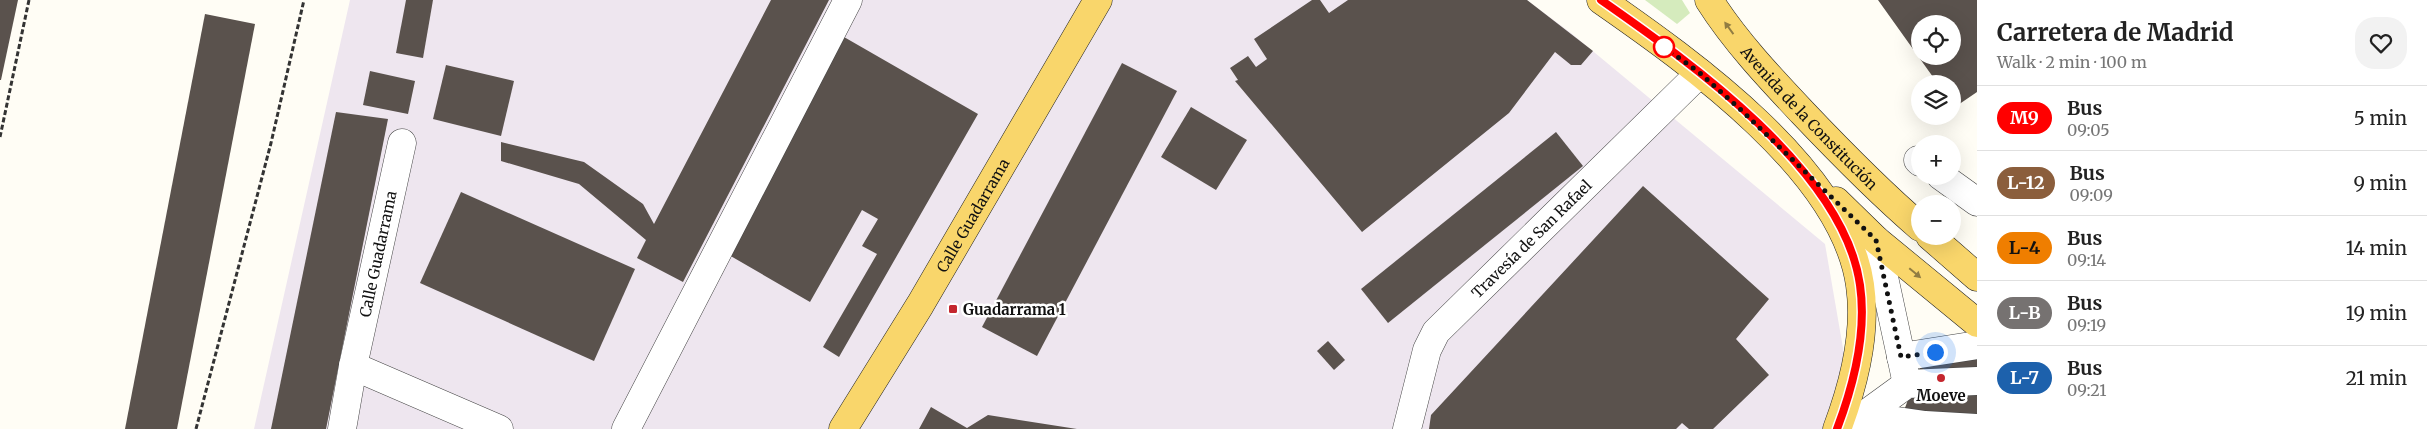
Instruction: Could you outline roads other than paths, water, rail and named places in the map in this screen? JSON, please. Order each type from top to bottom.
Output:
[{"type":"main road","name":"Calle Guadarrama","points":[[843,429],[920,305],[1098,0]]},
{"type":"main road","points":[[1601,0],[1700,73],[1790,156],[1876,240],[1977,323]]},
{"type":"main road","name":"Avenida de la Constitución","points":[[1709,0],[1755,61],[1794,104],[1882,194],[1911,219]]},
{"type":"main road","points":[[1790,156],[1831,209],[1841,226],[1852,250],[1860,283],[1862,309],[1859,348],[1848,396],[1837,429]]},
{"type":"main road","points":[[1940,245],[1977,277]]},
{"type":"street","points":[[626,429],[848,0]]},
{"type":"street","name":"Travesía de San Rafael","points":[[1407,429],[1427,350],[1436,332],[1700,73]]},
{"type":"street","name":"Calle Guadarrama","points":[[342,429],[353,366],[402,143]]},
{"type":"street","points":[[1953,185],[1977,202]]},
{"type":"street","points":[[1876,240],[1907,384]]},
{"type":"street","points":[[1901,357],[1977,345]]},
{"type":"street","points":[[353,366],[499,429]]},
{"type":"street","points":[[1860,422],[1907,384],[1977,381]]},
{"type":"street","points":[[1860,422],[1977,428]]},
{"type":"place","name":"Guadarrama 1","points":[[953,309]]},
{"type":"place","name":"Moeve","points":[[1941,378]]}]
